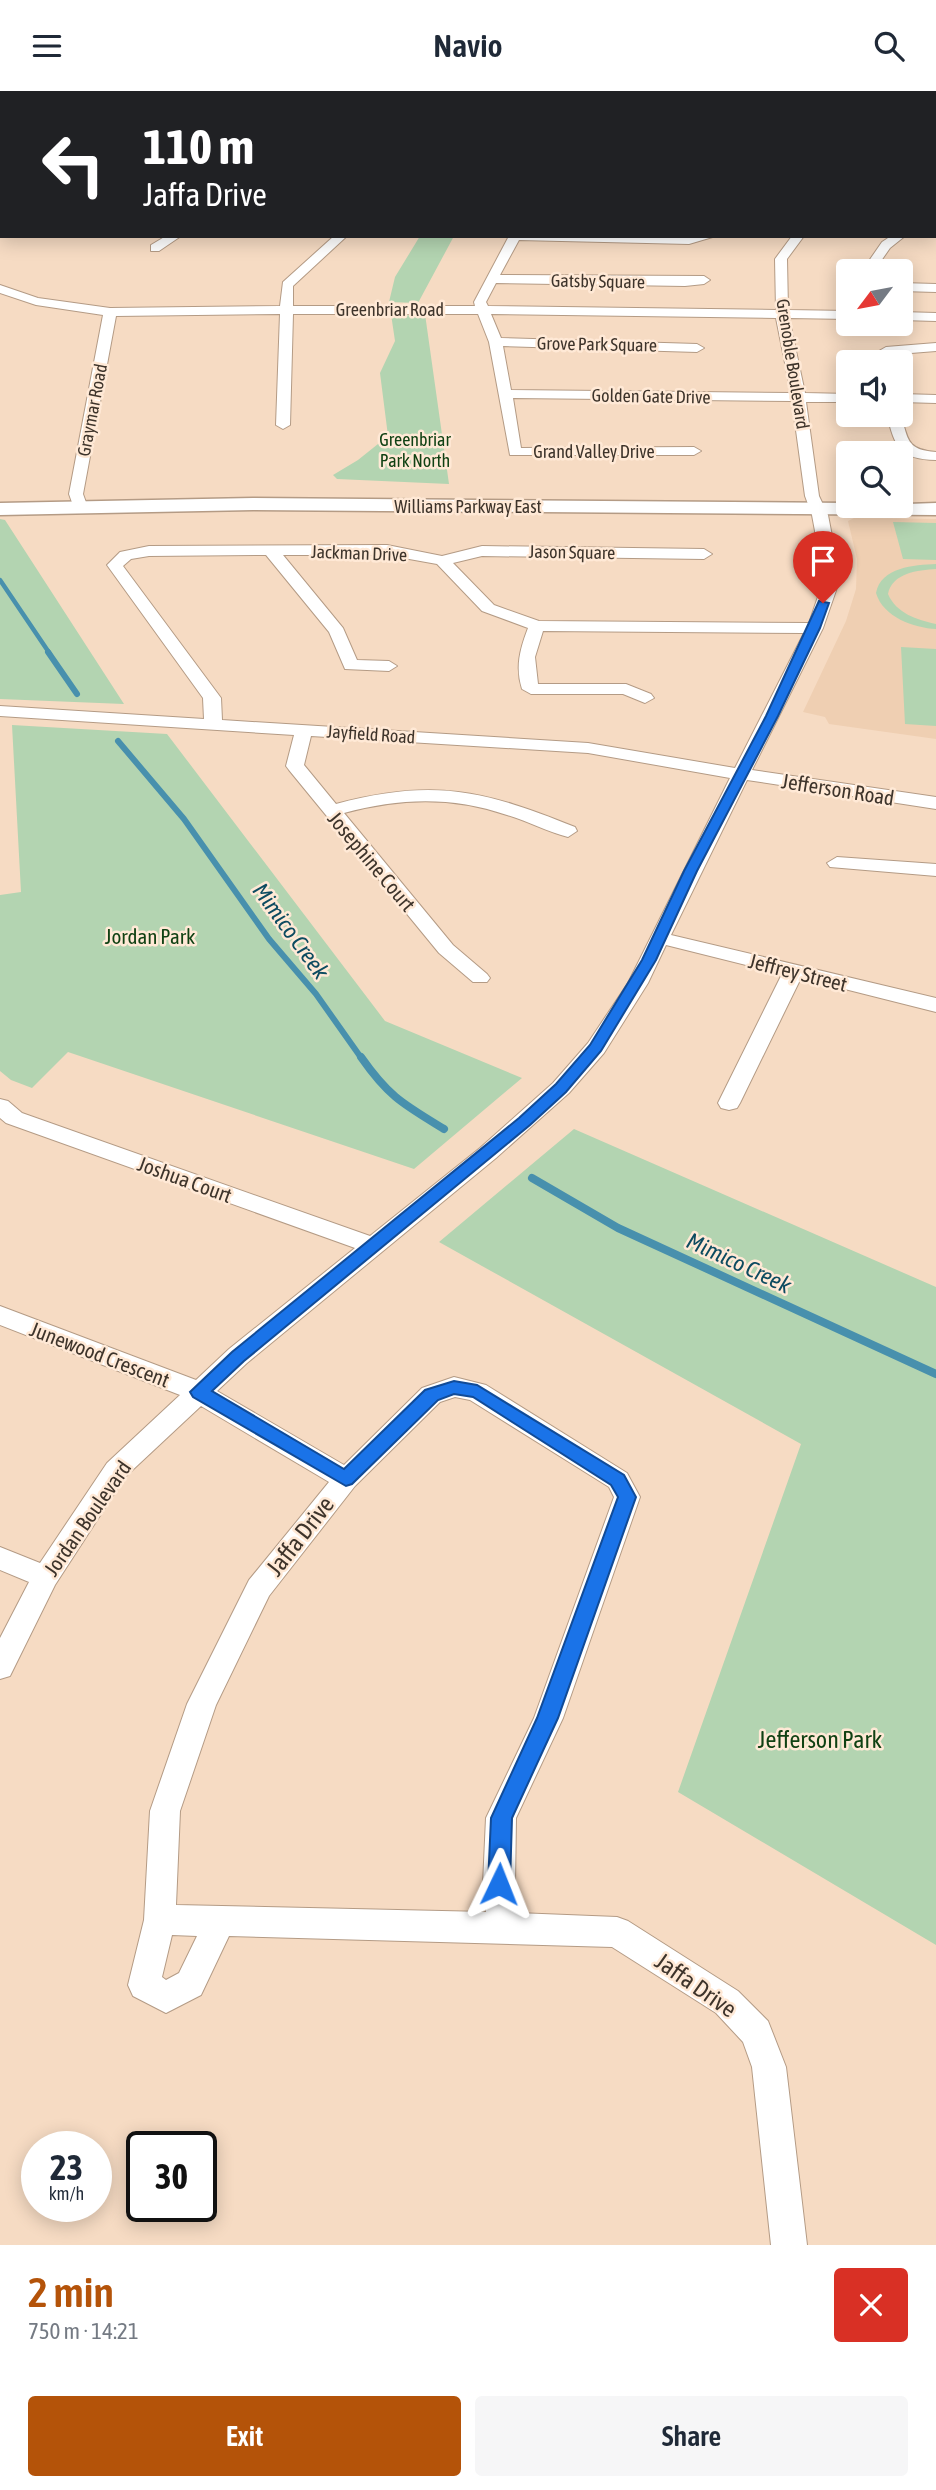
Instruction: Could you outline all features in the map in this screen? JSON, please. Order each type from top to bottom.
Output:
[{"type":"main road","name":"Williams Parkway East","points":[[0,496],[78,501],[253,504],[814,502],[936,509]]},
{"type":"main road","points":[[913,496],[936,496]]},
{"type":"main road","name":"Williams Parkway East","points":[[814,502],[836,498]]},
{"type":"main road","name":"Williams Parkway East","points":[[0,509],[78,501]]},
{"type":"street","points":[[156,248],[172,238]]},
{"type":"street","points":[[283,425],[287,285],[339,238]]},
{"type":"street","points":[[484,309],[480,302],[514,238]]},
{"type":"street","points":[[602,238],[700,238]]},
{"type":"street","name":"Grenoble Boulevard","points":[[797,238],[781,259],[782,314],[799,399],[814,502]]},
{"type":"street","points":[[876,259],[886,245],[896,238]]},
{"type":"street","name":"Gatsby Square","points":[[491,279],[704,280]]},
{"type":"street","points":[[914,287],[936,288]]},
{"type":"street","name":"Greenbriar Road","points":[[4,294],[110,312],[484,309],[836,315]]},
{"type":"street","name":"Grand Valley Drive","points":[[484,309],[496,342],[515,452],[694,451]]},
{"type":"street","name":"Graymar Road","points":[[78,501],[110,312]]},
{"type":"street","points":[[914,316],[936,317]]},
{"type":"street","name":"Grove Park Square","points":[[496,342],[697,348]]},
{"type":"street","points":[[898,350],[936,347]]},
{"type":"street","name":"Golden Gate Drive","points":[[504,394],[836,398]]},
{"type":"street","points":[[913,398],[936,399]]},
{"type":"street","points":[[897,427],[902,446],[908,451],[920,456],[936,456]]},
{"type":"street","name":"Jordan Boulevard","points":[[0,1667],[45,1577],[116,1470],[238,1356],[488,1153],[561,1088],[596,1048],[638,983],[815,628],[832,579],[820,515],[814,502]]},
{"type":"street","name":"Jackman Drive","points":[[213,723],[212,698],[116,565],[126,555],[149,551],[387,550],[442,561]]},
{"type":"street","points":[[271,551],[337,631],[351,664],[389,666]]},
{"type":"street","name":"Jason Square","points":[[442,561],[482,551],[704,554]]},
{"type":"street","points":[[442,561],[488,608],[537,626],[815,628]]},
{"type":"street","points":[[537,626],[526,654],[524,674],[531,689],[626,689],[645,698]]},
{"type":"street","name":"Jayfield Road","points":[[0,711],[588,748],[740,774]]},
{"type":"street","name":"Josephine Court","points":[[304,729],[295,766],[446,949],[480,978]]},
{"type":"street","name":"Jefferson Road","points":[[740,774],[936,803]]},
{"type":"street","points":[[330,811],[380,798],[410,794],[439,795],[462,798],[537,818],[568,831]]},
{"type":"street","points":[[837,863],[936,870]]},
{"type":"street","name":"Jeffrey Street","points":[[660,938],[936,1005]]},
{"type":"street","points":[[729,1103],[794,971]]},
{"type":"street","name":"Joshua Court","points":[[0,1105],[14,1118],[373,1246]]},
{"type":"street","name":"Junewood Crescent","points":[[0,1315],[199,1392],[346,1479]]},
{"type":"street","name":"Jaffa Drive","points":[[220,1921],[190,1984],[166,1997],[144,1985],[160,1920],[165,1811],[202,1704],[260,1588],[346,1479],[432,1395],[454,1387],[477,1392],[618,1480],[627,1497],[548,1718],[502,1818],[499,1884],[503,1927]]},
{"type":"street","points":[[0,1558],[45,1577]]},
{"type":"street","name":"Jaffa Drive","points":[[160,1920],[617,1932],[727,2002],[756,2032],[769,2067],[789,2245]]},
{"type":"shaded area","points":[[854,518],[936,519],[936,739],[829,724],[825,717],[803,712],[846,621],[856,589],[857,559],[848,521]]},
{"type":"green space","points":[[419,238],[453,238],[418,303],[389,302],[395,277]]},
{"type":"green space","name":"Greenbriar Park North","points":[[391,314],[425,314],[449,484],[337,479],[333,475],[358,460],[388,436],[380,373],[395,341]]},
{"type":"green space","points":[[0,519],[5,520],[124,704],[0,699]]},
{"type":"green space","points":[[893,522],[936,523],[936,560],[903,559]]},
{"type":"green space","points":[[936,564],[936,569],[900,577],[890,587],[888,594],[902,611],[936,624],[936,629],[900,620],[885,609],[876,593],[884,578],[900,569]]},
{"type":"green space","points":[[901,647],[936,649],[936,726],[905,724]]},
{"type":"green space","name":"Jordan Park","points":[[12,725],[167,734],[385,1021],[522,1078],[414,1169],[68,1052],[32,1088],[11,1080],[0,1071],[0,895],[21,892]]},
{"type":"green space","name":"Jefferson Park","points":[[574,1129],[936,1287],[936,1945],[678,1792],[801,1444],[439,1242]]},
{"type":"waterway","name":"Mimico Creek","points":[[0,580],[50,654]]},
{"type":"waterway","name":"Mimico Creek","points":[[48,652],[77,694]]},
{"type":"waterway","name":"Mimico Creek","points":[[118,741],[184,819],[269,939],[316,994],[362,1059]]},
{"type":"waterway","name":"Mimico Creek","points":[[361,1057],[380,1082],[398,1099],[444,1129]]},
{"type":"waterway","name":"Mimico Creek","points":[[532,1178],[618,1228],[936,1374]]},
{"type":"route","points":[[499,1884],[502,1818],[548,1718],[627,1497],[618,1480],[477,1392],[454,1387],[432,1395],[346,1479],[199,1392],[238,1356],[525,1121],[561,1088],[596,1048],[638,983],[691,871],[815,628],[823,603]]}]
